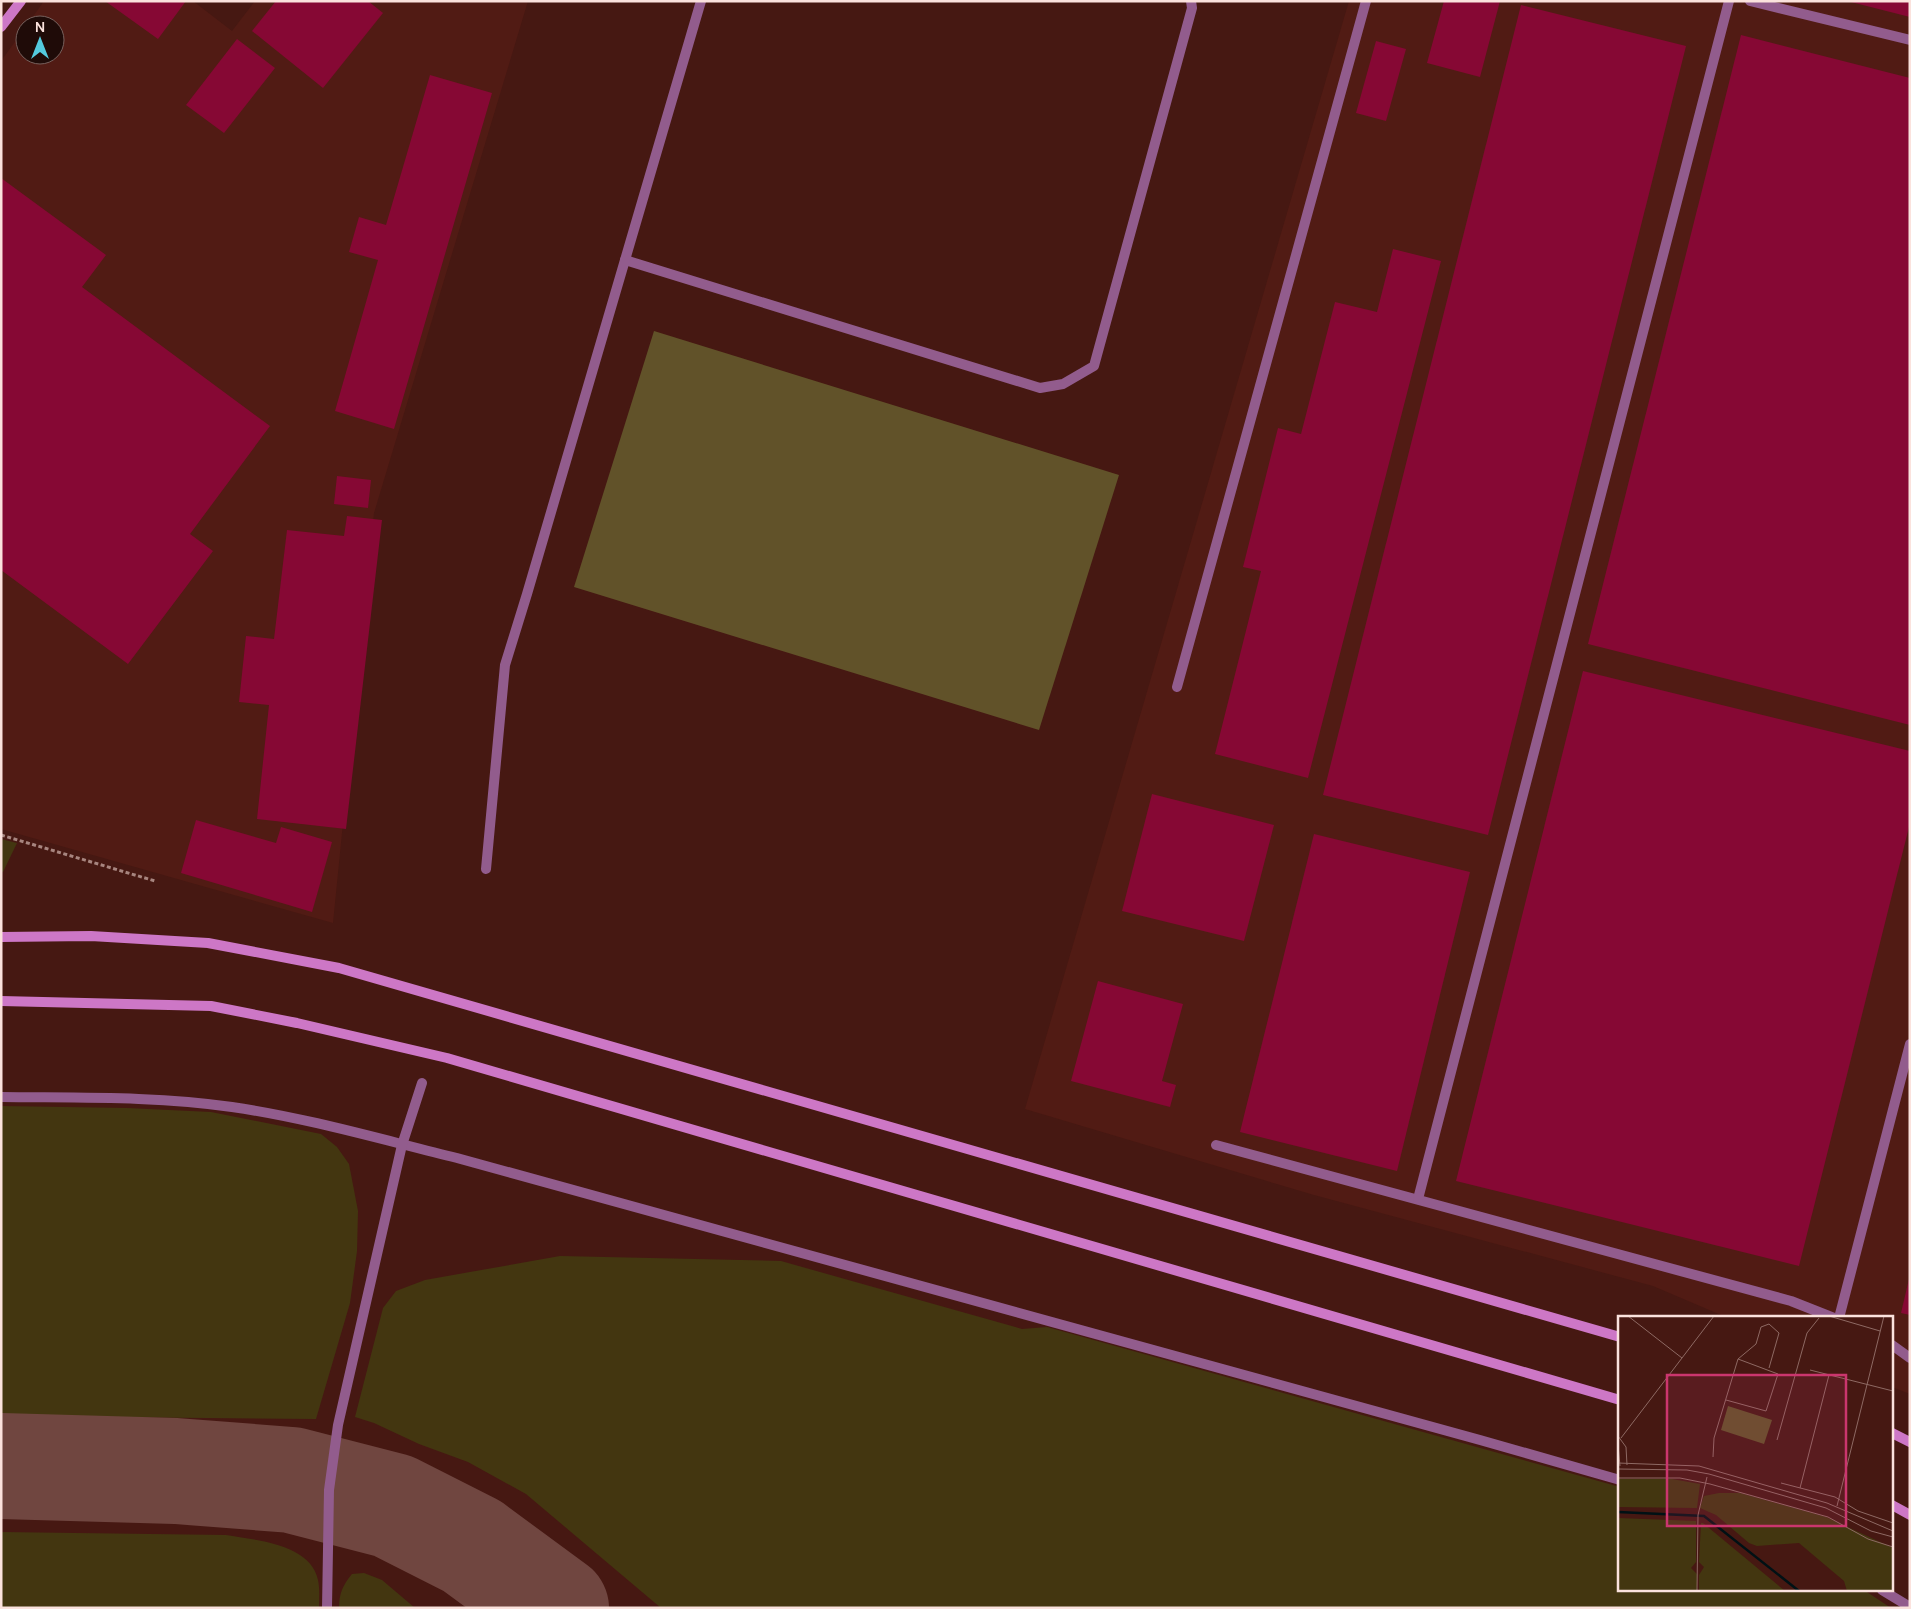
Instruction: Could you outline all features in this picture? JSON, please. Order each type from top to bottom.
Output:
[{"type":"street","points":[[1,27],[21,1]]},
{"type":"street","points":[[1,937],[91,936],[208,943],[340,968],[1618,1336]]},
{"type":"street","points":[[1,1001],[211,1006],[297,1023],[447,1058],[1618,1399]]},
{"type":"street","points":[[1894,1434],[1910,1442]]},
{"type":"street","points":[[1894,1505],[1910,1515]]},
{"type":"lane","points":[[486,869],[505,665],[701,1]]},
{"type":"lane","points":[[625,260],[1040,388],[1063,384],[1094,366],[1192,8],[1192,1]]},
{"type":"lane","points":[[1177,687],[1366,1]]},
{"type":"lane","points":[[1418,1199],[1729,1]]},
{"type":"lane","points":[[1750,1],[1910,40]]},
{"type":"lane","points":[[1840,1316],[1910,1044]]},
{"type":"lane","points":[[327,1608],[329,1490],[338,1424],[402,1145],[422,1083]]},
{"type":"lane","points":[[1,1098],[142,1098],[232,1107],[301,1120],[457,1158],[1618,1479]]},
{"type":"lane","points":[[1216,1145],[1791,1301],[1829,1316]]},
{"type":"lane","points":[[1894,1346],[1910,1358]]},
{"type":"lane","points":[[1885,1592],[1910,1607]]},
{"type":"path","points":[[1,835],[155,881]]},
{"type":"shaded area","points":[[44,1],[193,1],[232,31],[255,1],[528,1],[374,513],[333,923],[1,829],[1,61],[15,42],[15,65],[65,65],[65,15],[34,15]]},
{"type":"shaded area","points":[[1349,1],[1910,1],[1910,1394],[1894,1388],[1894,1316],[1723,1316],[1653,1286],[1314,1195],[1025,1109]]},
{"type":"shaded area","points":[[654,331],[1119,475],[1039,730],[574,587]]},
{"type":"shaded area","points":[[1,839],[17,843],[3,872],[1,871]]},
{"type":"shaded area","points":[[1,1106],[127,1108],[211,1112],[321,1134],[337,1147],[349,1164],[358,1211],[357,1251],[350,1303],[316,1419],[1,1416]]},
{"type":"shaded area","points":[[560,1256],[781,1261],[1022,1329],[1047,1327],[1618,1486],[1618,1592],[1867,1592],[1891,1608],[661,1608],[526,1494],[468,1462],[355,1417],[383,1308],[396,1291],[425,1280]]},
{"type":"shaded area","points":[[1,1532],[226,1535],[266,1542],[293,1551],[305,1558],[313,1568],[319,1583],[319,1608],[1,1608]]},
{"type":"shaded area","points":[[364,1573],[382,1580],[415,1608],[339,1608],[341,1594],[349,1578],[352,1574]]},
{"type":"building","points":[[105,1],[186,1],[158,39]]},
{"type":"building","points":[[276,1],[368,1],[383,13],[323,88],[252,31]]},
{"type":"building","points":[[1444,1],[1500,1],[1480,77],[1427,63]]},
{"type":"building","points":[[1851,1],[1910,1],[1910,17],[1851,2]]},
{"type":"building","points":[[1521,5],[1686,46],[1488,835],[1323,795]]},
{"type":"building","points":[[1741,35],[1910,78],[1910,725],[1588,644]]},
{"type":"building","points":[[237,39],[275,68],[224,133],[186,105]]},
{"type":"building","points":[[1376,41],[1406,49],[1386,121],[1356,113]]},
{"type":"building","points":[[430,75],[492,93],[394,429],[335,411],[378,260],[349,252],[359,217],[386,225]]},
{"type":"building","points":[[1,178],[106,255],[82,287],[270,426],[190,534],[213,551],[128,664],[1,570]]},
{"type":"building","points":[[1393,249],[1441,261],[1308,778],[1215,754],[1261,571],[1243,567],[1278,428],[1301,434],[1335,302],[1377,312]]},
{"type":"building","points":[[337,476],[371,480],[368,508],[334,504]]},
{"type":"building","points":[[347,516],[382,520],[346,829],[257,819],[269,705],[239,702],[246,636],[274,639],[287,530],[344,536]]},
{"type":"building","points":[[1583,671],[1910,751],[1910,823],[1799,1266],[1456,1181]]},
{"type":"building","points":[[1152,794],[1274,825],[1244,941],[1122,911]]},
{"type":"building","points":[[196,820],[276,843],[281,827],[332,842],[312,912],[181,873]]},
{"type":"building","points":[[1314,834],[1470,872],[1397,1171],[1240,1132]]},
{"type":"building","points":[[1098,981],[1183,1004],[1162,1081],[1176,1085],[1170,1107],[1071,1081]]},
{"type":"building","points":[[1910,1279],[1910,1315],[1901,1313]]},
{"type":"taxiway","points":[[1,1466],[176,1471],[292,1480],[393,1506],[472,1546],[556,1608]]}]
